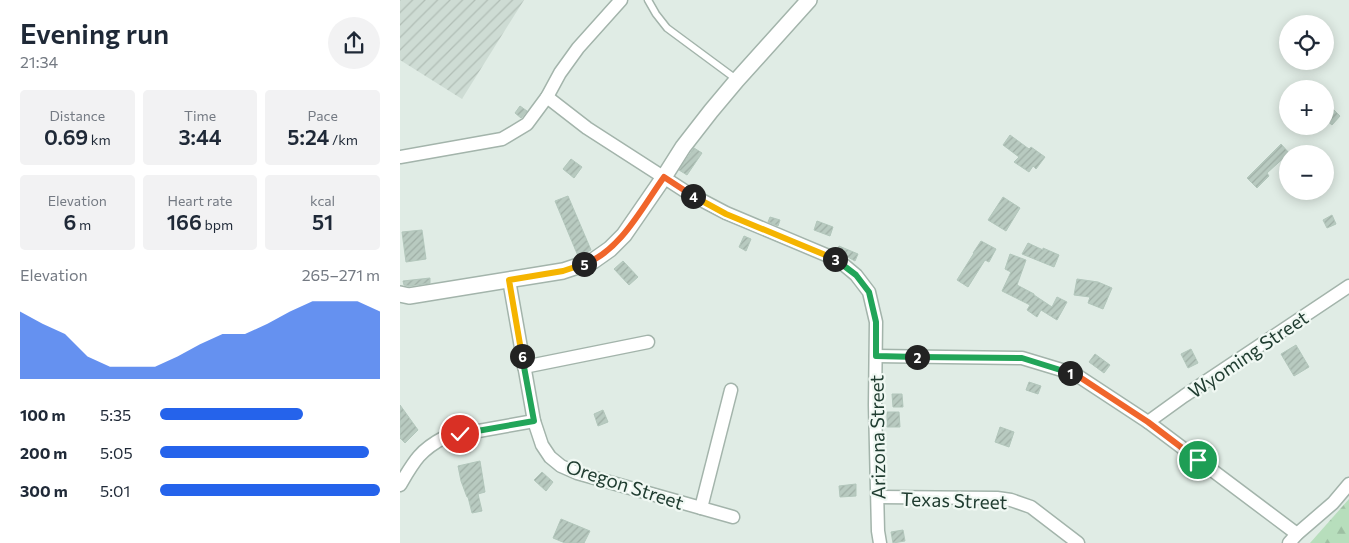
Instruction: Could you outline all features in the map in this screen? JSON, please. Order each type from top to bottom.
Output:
[{"type":"street","points":[[400,156],[502,139],[526,124],[547,97],[560,73],[578,48],[621,0]]},
{"type":"street","points":[[400,294],[409,296],[563,271],[593,261],[610,249],[624,235],[683,147],[737,80],[809,0]]},
{"type":"street","name":"Arizona Street","points":[[547,97],[587,128],[688,193],[726,214],[838,260],[856,275],[869,292],[876,322],[875,405],[878,531],[880,543]]},
{"type":"street","name":"Oregon Street","points":[[509,280],[534,421],[542,445],[550,457],[561,466],[577,473],[733,517]]},
{"type":"street","name":"Wyoming Street","points":[[1148,422],[1349,286]]},
{"type":"street","points":[[524,367],[648,342]]},
{"type":"street","points":[[876,356],[1022,358],[1075,374],[1148,422],[1293,538],[1333,503],[1349,484]]},
{"type":"street","points":[[701,508],[731,390]]},
{"type":"street","points":[[400,485],[421,452],[445,437],[534,421]]},
{"type":"street","name":"Texas Street","points":[[878,497],[997,498],[1011,500],[1031,507],[1078,543]]},
{"type":"lane","points":[[648,0],[667,28],[737,80]]},
{"type":"shaded area","points":[[400,0],[524,0],[462,99],[400,60]]},
{"type":"green space","points":[[1349,499],[1349,543],[1310,543]]},
{"type":"building","points":[[520,106],[527,111],[521,118],[515,113]]},
{"type":"building","points":[[1334,110],[1340,116],[1334,123]]},
{"type":"building","points":[[1010,135],[1029,149],[1031,147],[1045,157],[1036,169],[1033,166],[1029,172],[1014,162],[1019,157],[1003,145]]},
{"type":"building","points":[[1279,146],[1279,162],[1267,173],[1269,176],[1257,188],[1247,178]]},
{"type":"building","points":[[694,148],[702,153],[687,175],[679,170]]},
{"type":"building","points":[[571,159],[582,167],[574,178],[563,169]]},
{"type":"building","points":[[568,196],[591,250],[578,256],[555,201]]},
{"type":"building","points":[[1003,197],[1020,208],[1006,231],[988,220]]},
{"type":"building","points":[[1332,215],[1336,224],[1327,228],[1323,220]]},
{"type":"building","points":[[770,217],[780,220],[778,226],[768,222]]},
{"type":"building","points":[[817,221],[833,227],[830,236],[814,230]]},
{"type":"building","points":[[422,230],[426,259],[406,262],[402,232]]},
{"type":"building","points":[[744,236],[751,239],[746,251],[739,247]]},
{"type":"building","points":[[981,241],[996,249],[989,262],[985,260],[968,287],[957,280]]},
{"type":"building","points":[[1028,243],[1059,255],[1054,267],[1022,254]]},
{"type":"building","points":[[839,246],[858,254],[855,261],[837,251]]},
{"type":"building","points":[[1010,254],[1026,260],[1017,285],[1052,307],[1057,297],[1067,302],[1057,320],[1041,310],[1037,317],[1027,310],[1030,305],[1002,291],[1011,272],[1005,269]]},
{"type":"building","points":[[623,261],[638,277],[629,285],[614,269]]},
{"type":"building","points":[[430,278],[430,283],[409,286],[404,285],[403,281]]},
{"type":"building","points":[[1077,279],[1098,282],[1112,288],[1103,309],[1088,303],[1090,297],[1074,295]]},
{"type":"building","points":[[1296,345],[1309,367],[1294,376],[1281,354]]},
{"type":"building","points":[[1191,349],[1198,363],[1188,368],[1181,354]]},
{"type":"building","points":[[1095,354],[1110,365],[1104,373],[1089,362]]},
{"type":"building","points":[[1029,382],[1041,386],[1038,394],[1026,390]]},
{"type":"building","points":[[892,394],[902,394],[903,407],[893,407]]},
{"type":"building","points":[[400,405],[418,430],[405,443],[400,438]]},
{"type":"building","points":[[603,410],[608,422],[598,426],[594,414]]},
{"type":"building","points":[[887,412],[899,412],[900,427],[887,427]]},
{"type":"building","points":[[1000,427],[1014,432],[1009,447],[995,442]]},
{"type":"building","points":[[480,461],[485,492],[478,494],[482,511],[472,513],[458,466]]},
{"type":"building","points":[[542,472],[553,482],[546,491],[534,480]]},
{"type":"building","points":[[856,484],[856,496],[840,497],[839,486]]},
{"type":"building","points":[[561,519],[590,531],[584,543],[565,543],[553,538]]},
{"type":"building","points":[[903,530],[905,541],[893,543],[891,532]]},
{"type":"route","points":[[460,434],[534,421],[509,280],[563,271],[593,261],[610,249],[624,235],[664,177],[726,214],[838,260],[856,275],[869,292],[876,322],[876,356],[1022,358],[1075,374],[1148,422],[1198,460]]}]
